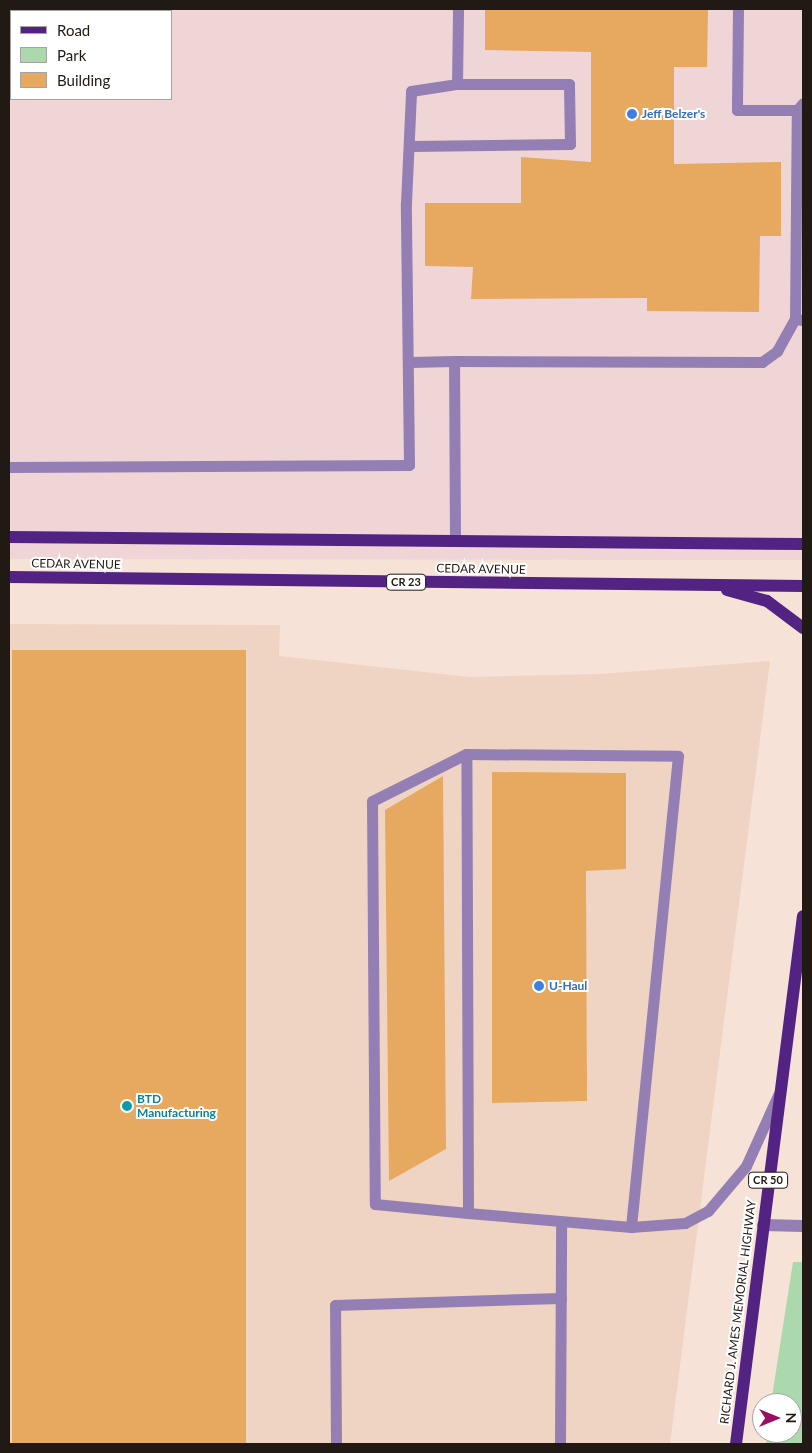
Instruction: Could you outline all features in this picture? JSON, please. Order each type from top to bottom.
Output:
[{"type":"main road","name":"CEDAR AVENUE","points":[[9,537],[803,544]]},
{"type":"main road","name":"CEDAR AVENUE","points":[[9,577],[803,586]]},
{"type":"main road","points":[[710,585],[767,601],[803,628]]},
{"type":"main road","name":"RICHARD J. AMES MEMORIAL HIGHWAY","points":[[736,1444],[779,1093],[803,916]]},
{"type":"street","points":[[763,1225],[803,1226]]},
{"type":"lane","points":[[458,9],[458,84]]},
{"type":"lane","points":[[410,362],[762,362],[777,352],[799,320],[800,107],[737,110],[738,9]]},
{"type":"lane","points":[[9,467],[409,465],[410,362],[406,204],[411,146],[411,91],[458,84],[569,84],[570,144],[411,146]]},
{"type":"lane","points":[[454,362],[455,541]]},
{"type":"lane","points":[[466,754],[468,1213]]},
{"type":"lane","points":[[631,1227],[678,756],[466,754],[372,801],[374,1204],[631,1227],[685,1222],[708,1211],[746,1166],[779,1093]]},
{"type":"lane","points":[[560,1444],[561,1222]]},
{"type":"lane","points":[[336,1444],[334,1304],[561,1298]]},
{"type":"shaded area","points":[[9,9],[803,9],[803,560],[9,559]]},
{"type":"shaded area","points":[[9,624],[280,625],[279,656],[470,677],[600,674],[770,661],[670,1444],[9,1444]]},
{"type":"green space","points":[[793,1262],[803,1262],[803,1444],[766,1444],[802,1443],[802,1393],[773,1393]]},
{"type":"building","name":"Jeff Belzer's","points":[[485,9],[708,9],[707,67],[674,67],[674,164],[781,162],[781,236],[760,236],[759,312],[647,311],[647,298],[471,299],[473,267],[425,266],[425,203],[521,203],[521,157],[591,162],[591,52],[485,50]]},
{"type":"building","name":"BTD Manufacturing","points":[[12,650],[246,650],[246,1444],[12,1444]]},
{"type":"building","name":"U-Haul","points":[[492,772],[626,773],[626,869],[586,871],[587,1101],[492,1103]]},
{"type":"building","points":[[443,776],[446,1149],[389,1181],[385,810]]},
{"type":"place","name":"Jeff Belzer's","points":[[632,114]]},
{"type":"place","name":"U-Haul","points":[[539,986]]},
{"type":"place","name":"BTD Manufacturing","points":[[127,1106]]}]
